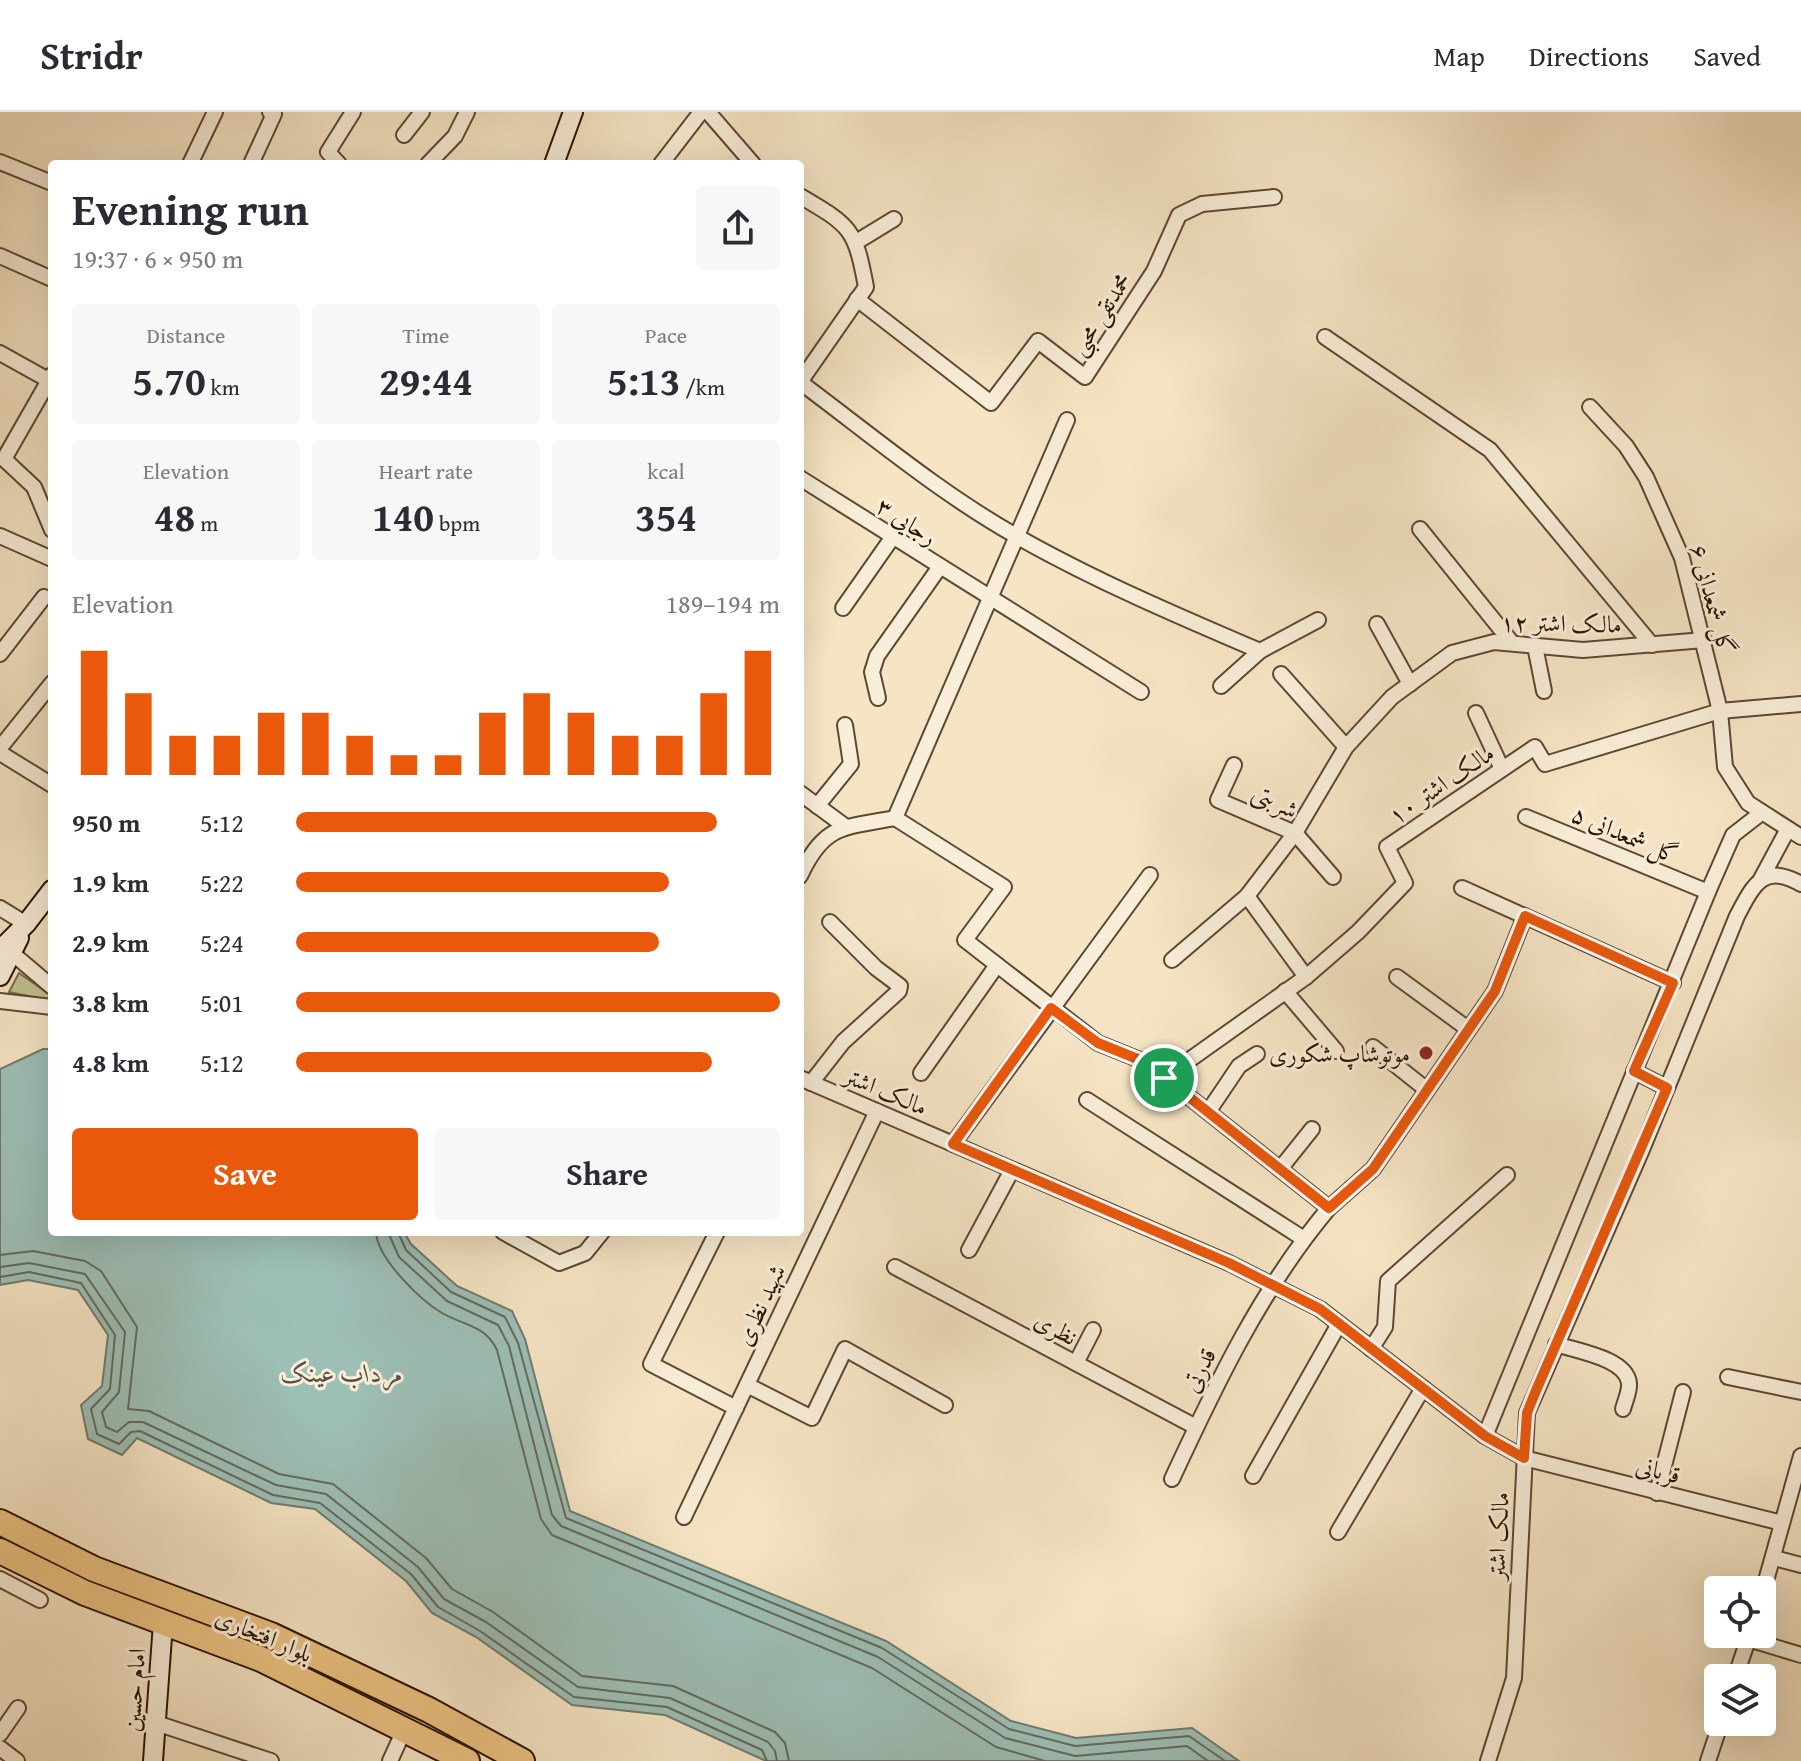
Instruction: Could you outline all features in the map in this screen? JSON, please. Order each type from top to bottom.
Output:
[{"type":"highway","name":"بلوار افتخاری","points":[[0,1522],[94,1569],[271,1635],[429,1710],[522,1761]]},
{"type":"highway","name":"بلوار افتخاری","points":[[0,1551],[85,1593],[261,1659],[411,1730],[467,1761]]},
{"type":"main road","points":[[555,160],[573,112]]},
{"type":"main road","points":[[0,976],[6,952],[48,895]]},
{"type":"main road","name":"امام حسین","points":[[153,1761],[163,1623]]},
{"type":"street","points":[[192,160],[215,112]]},
{"type":"street","points":[[253,160],[274,114],[270,112]]},
{"type":"street","points":[[335,160],[328,152],[353,112]]},
{"type":"street","points":[[404,135],[422,112]]},
{"type":"street","points":[[432,160],[455,136],[467,112]]},
{"type":"street","points":[[664,160],[701,112]]},
{"type":"street","points":[[708,112],[750,160]]},
{"type":"street","points":[[0,162],[48,181]]},
{"type":"street","name":"محمدتقی محبی","points":[[857,299],[991,403],[1038,341],[1085,377],[1154,271],[1179,215],[1202,204],[1274,197]]},
{"type":"street","points":[[804,198],[841,220],[858,241],[866,287],[804,376]]},
{"type":"street","points":[[858,241],[894,219]]},
{"type":"street","points":[[0,256],[48,277]]},
{"type":"street","points":[[1325,337],[1490,450],[1652,645]]},
{"type":"street","points":[[0,353],[48,377]]},
{"type":"street","points":[[48,382],[4,459],[34,487],[48,520]]},
{"type":"street","points":[[804,385],[913,467],[1016,536],[1117,589],[1260,651]]},
{"type":"street","name":"گل شمعدانی ۶","points":[[1590,407],[1626,446],[1646,477],[1682,558],[1720,711],[1725,767],[1735,786],[1760,814]]},
{"type":"street","points":[[895,818],[1067,420]]},
{"type":"street","name":"رجایی ۳","points":[[804,481],[1141,692]]},
{"type":"street","points":[[1420,529],[1512,643]]},
{"type":"street","points":[[0,536],[48,557]]},
{"type":"street","points":[[843,608],[892,538]]},
{"type":"street","points":[[878,698],[872,672],[877,656],[939,568]]},
{"type":"street","points":[[0,654],[44,597]]},
{"type":"street","points":[[1221,686],[1260,651],[1318,620]]},
{"type":"street","points":[[1377,624],[1410,684]]},
{"type":"street","name":"مالک اشتر ۱۲","points":[[1172,960],[1247,896],[1295,833],[1346,747],[1392,697],[1452,653],[1494,642],[1583,650],[1704,640]]},
{"type":"street","points":[[1535,646],[1544,691]]},
{"type":"street","points":[[1281,674],[1346,747]]},
{"type":"street","points":[[48,688],[0,751],[48,782]]},
{"type":"street","name":"مالک اشتر ۱۰","points":[[1164,1078],[1306,977],[1358,932],[1405,883],[1387,847],[1535,747],[1545,764],[1720,711],[1801,704]]},
{"type":"street","points":[[1476,713],[1502,769]]},
{"type":"street","points":[[817,806],[851,764],[845,725]]},
{"type":"street","name":"شربتی","points":[[1234,765],[1218,800],[1295,833],[1333,877]]},
{"type":"street","points":[[804,796],[846,827]]},
{"type":"street","points":[[1485,1436],[1733,835],[1760,814],[1784,834],[1801,837]]},
{"type":"street","name":"گل شمعدانی ۵","points":[[1526,817],[1708,892]]},
{"type":"street","points":[[804,867],[825,836],[846,827],[895,818],[1004,887],[965,940],[1098,1043],[1145,1062],[1329,1208]]},
{"type":"street","points":[[1524,1458],[1527,1413],[1667,1088],[1727,938],[1753,887],[1766,877],[1784,834]]},
{"type":"street","points":[[953,1144],[1150,875]]},
{"type":"street","points":[[1766,877],[1801,884]]},
{"type":"street","points":[[1462,888],[1673,983]]},
{"type":"street","points":[[1247,896],[1306,977]]},
{"type":"street","points":[[0,908],[26,924]]},
{"type":"street","name":"قدرتی","points":[[1172,1479],[1196,1427],[1272,1285],[1329,1208],[1373,1169],[1495,991],[1525,916]]},
{"type":"street","points":[[806,1081],[900,986],[876,968],[830,922]]},
{"type":"street","points":[[6,952],[48,984]]},
{"type":"street","points":[[921,1073],[997,965]]},
{"type":"street","points":[[1397,977],[1468,1029]]},
{"type":"street","points":[[1285,991],[1336,1051]]},
{"type":"street","points":[[0,1001],[48,1007]]},
{"type":"street","points":[[1373,1047],[1427,1090]]},
{"type":"street","points":[[1208,1112],[1239,1066],[1257,1054]]},
{"type":"street","points":[[1634,1071],[1667,1088]]},
{"type":"street","name":"مالک اشتر","points":[[806,1081],[1272,1285],[1320,1309],[1485,1436],[1524,1458],[1514,1678],[1488,1761]]},
{"type":"street","points":[[1087,1100],[1304,1239]]},
{"type":"street","name":"شهید نظری","points":[[684,1517],[877,1111]]},
{"type":"street","points":[[1280,1169],[1312,1129]]},
{"type":"street","points":[[969,1250],[1012,1170]]},
{"type":"street","points":[[1371,1349],[1385,1327],[1388,1281],[1507,1175]]},
{"type":"street","points":[[510,1236],[559,1263],[585,1253],[599,1236]]},
{"type":"street","points":[[715,1236],[651,1364],[736,1408]]},
{"type":"street","name":"نظری","points":[[895,1267],[1196,1427]]},
{"type":"street","points":[[1253,1476],[1339,1324]]},
{"type":"street","points":[[1076,1363],[1093,1330]]},
{"type":"street","points":[[1556,1344],[1624,1371],[1630,1385],[1623,1409]]},
{"type":"street","points":[[747,1385],[812,1418],[845,1349],[945,1405]]},
{"type":"street","points":[[1728,1377],[1801,1392]]},
{"type":"street","points":[[1338,1532],[1423,1388]]},
{"type":"street","points":[[1657,1493],[1683,1392]]},
{"type":"street","points":[[1768,1576],[1801,1456]]},
{"type":"street","name":"قربانی","points":[[1524,1458],[1782,1523]]},
{"type":"street","points":[[1774,1558],[1801,1565]]},
{"type":"street","points":[[0,1579],[40,1600]]},
{"type":"street","points":[[1776,1646],[1801,1655]]},
{"type":"street","points":[[0,1734],[18,1708]]},
{"type":"street","points":[[156,1723],[271,1761]]},
{"type":"street","points":[[390,1761],[411,1730],[425,1752],[437,1761]]},
{"type":"street","points":[[1708,1761],[1716,1736]]},
{"type":"street","points":[[0,1748],[17,1761]]},
{"type":"green space","points":[[19,973],[48,993],[48,1000],[9,992]]},
{"type":"water","name":"مرداب عینک","points":[[48,1049],[48,1236],[406,1236],[411,1244],[457,1286],[512,1311],[525,1339],[570,1511],[886,1641],[1011,1721],[1076,1738],[1192,1728],[1239,1761],[766,1761],[665,1715],[572,1705],[476,1637],[432,1613],[406,1581],[315,1509],[271,1503],[137,1438],[122,1455],[88,1439],[81,1405],[102,1386],[108,1335],[78,1290],[28,1280],[0,1285],[0,1069]]},
{"type":"place","name":"موتوشاپ شکوری","points":[[1426,1053]]},
{"type":"route","points":[[1525,916],[1673,983],[1634,1071],[1667,1088],[1527,1413],[1524,1458],[1485,1436],[1320,1309],[1229,1263],[953,1144],[1051,1008],[1098,1043],[1145,1062],[1164,1078],[1329,1208],[1373,1169],[1495,991],[1525,916]]}]
